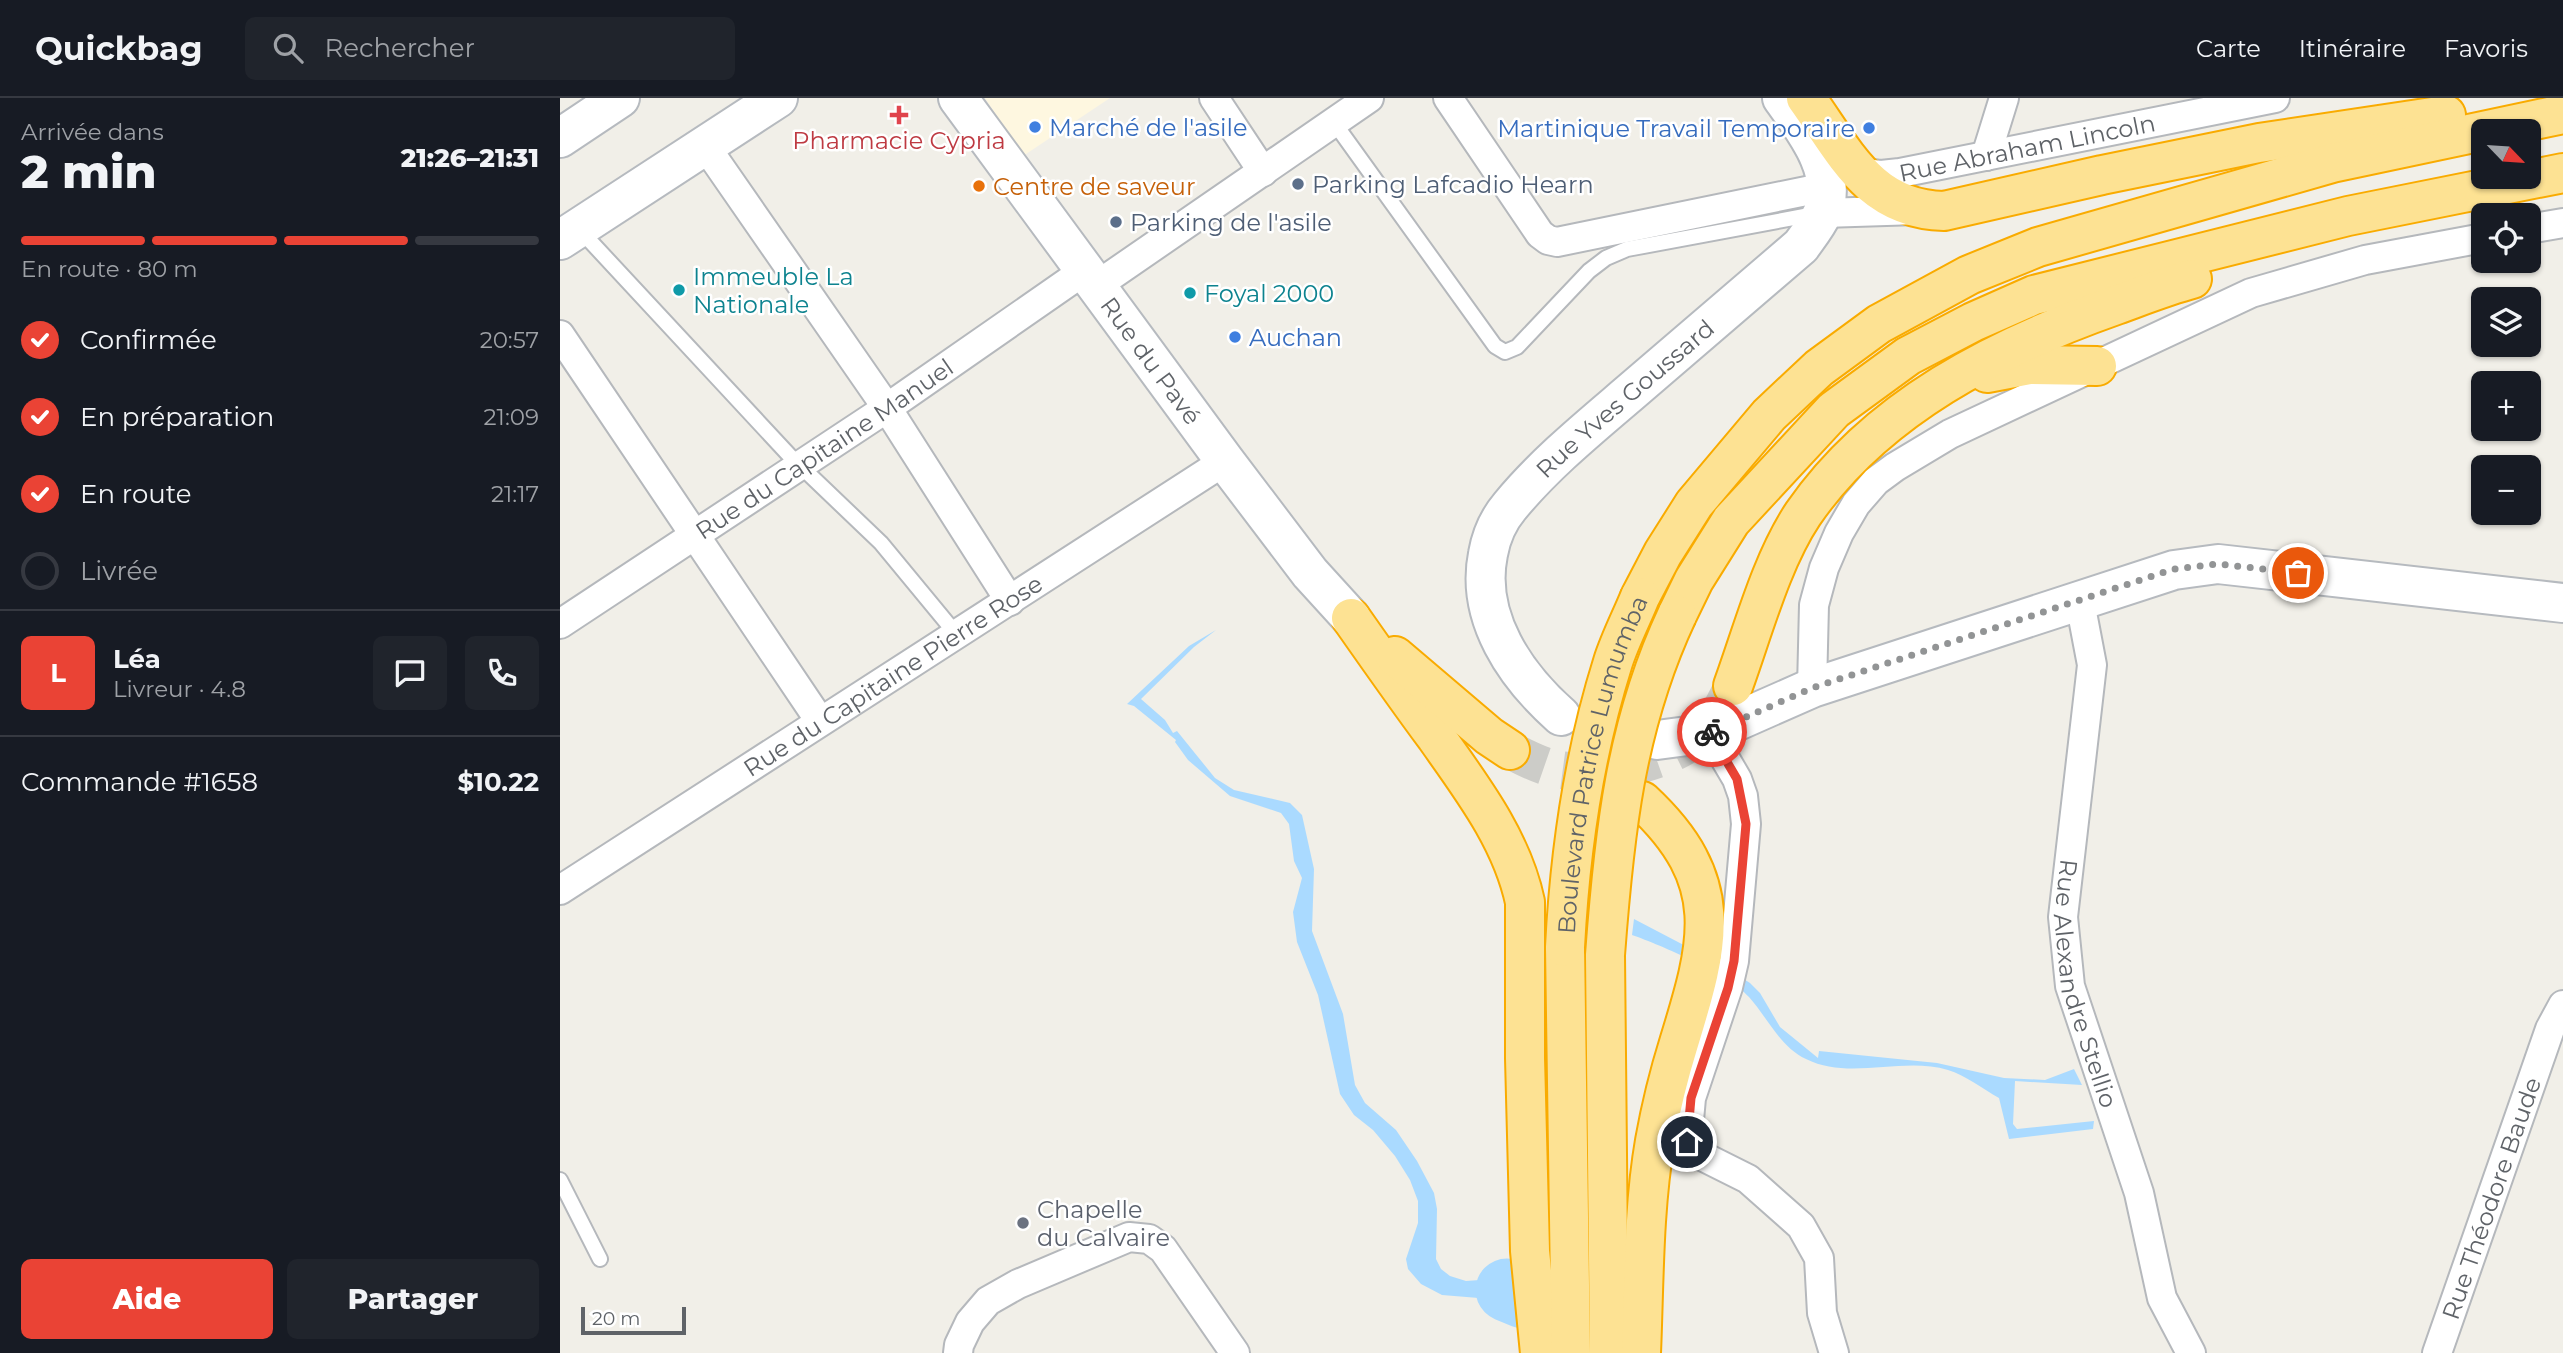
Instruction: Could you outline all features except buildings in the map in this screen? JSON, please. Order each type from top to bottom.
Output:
[{"type":"highway","points":[[1806,98],[1836,191],[1881,192],[1905,205],[1944,211],[2259,143],[2563,100]]},
{"type":"highway","name":"Boulevard Patrice Lumumba","points":[[1571,1353],[1565,947],[1568,886],[1581,792],[1614,660],[1640,597],[1694,504],[1769,415],[1819,368],[1879,324],[1969,275],[2038,247],[2332,163],[2563,114]]},
{"type":"highway","name":"Boulevard Patrice Lumumba","points":[[1609,1353],[1605,955],[1614,846],[1630,751],[1648,685],[1694,580],[1731,521],[1834,410],[1908,356],[1973,322],[2034,295],[2348,216],[2563,173]]},
{"type":"highway","points":[[1733,686],[1781,554],[1803,515],[1829,480],[1857,452],[1916,403],[1976,364],[2071,321],[2182,282],[2563,182]]},
{"type":"highway","points":[[1941,386],[1990,372],[2029,365],[2097,366]]},
{"type":"highway","points":[[1351,618],[1489,736],[1510,750]]},
{"type":"highway","points":[[1351,618],[1490,817],[1510,853],[1521,886],[1525,902],[1525,1058],[1530,1251],[1539,1353]]},
{"type":"highway","points":[[1641,1353],[1651,1168],[1664,1095],[1716,970],[1699,881],[1692,863],[1660,817],[1642,801]]},
{"type":"main road","points":[[560,138],[620,98]]},
{"type":"main road","points":[[569,234],[778,98]]},
{"type":"main road","name":"Rue du Pavé","points":[[958,98],[1225,461],[1310,573],[1351,618]]},
{"type":"main road","points":[[1782,98],[1812,140],[1836,191]]},
{"type":"main road","name":"Rue Yves Goussard","points":[[1561,716],[1542,700],[1512,663],[1493,619],[1486,576],[1488,553],[1500,520],[1510,506],[1561,454],[1801,246],[1836,191]]},
{"type":"main road","points":[[1657,740],[1710,733],[1812,688],[2174,569],[2218,564],[2563,603]]},
{"type":"street","points":[[1214,98],[1262,172]]},
{"type":"street","name":"Rue du Capitaine Manuel","points":[[560,624],[887,408],[1262,172],[1368,98]]},
{"type":"street","name":"Rue Abraham Lincoln","points":[[1448,98],[1540,233],[1548,240],[1557,242],[1836,191],[1881,175],[2275,98]]},
{"type":"street","points":[[1986,156],[2004,98]]},
{"type":"street","points":[[706,146],[887,408],[1010,601]]},
{"type":"street","points":[[1836,191],[1924,210]]},
{"type":"street","points":[[2541,227],[2563,222]]},
{"type":"street","points":[[1812,688],[1814,605],[1818,586],[1839,533],[1856,504],[1869,488],[1895,467],[1950,434],[2251,293],[2365,260],[2471,240]]},
{"type":"street","points":[[560,335],[820,721]]},
{"type":"street","name":"Rue du Capitaine Pierre Rose","points":[[560,890],[1225,461]]},
{"type":"street","name":"Rue Alexandre Stellio","points":[[2080,602],[2092,665],[2063,918],[2070,986],[2139,1193],[2162,1298],[2191,1353]]},
{"type":"street","points":[[1710,733],[1737,779],[1746,824],[1691,1098],[1687,1142],[1694,1152],[1748,1179],[1801,1226],[1819,1258],[1822,1313],[1834,1353]]},
{"type":"street","name":"Rue Théodore Baude","points":[[2437,1353],[2550,1029],[2563,1004]]},
{"type":"street","points":[[958,1353],[970,1322],[988,1301],[1018,1284],[1129,1237],[1149,1239],[1163,1249],[1235,1353]]},
{"type":"lane","points":[[1333,121],[1495,346],[1505,352],[1517,347],[1589,271],[1606,258],[1627,249],[1836,191]]},
{"type":"lane","points":[[569,234],[800,466],[881,543],[957,635]]},
{"type":"lane","points":[[560,1180],[600,1259]]},
{"type":"shaded area","name":"Marché de l'asile","points":[[985,98],[1110,98],[1023,156]]},
{"type":"water","points":[[1216,630],[1194,647],[1141,699],[1165,720],[1173,733],[1177,731],[1215,778],[1234,790],[1290,803],[1302,815],[1314,869],[1312,931],[1343,1014],[1355,1085],[1365,1103],[1396,1130],[1434,1193],[1437,1209],[1436,1259],[1441,1269],[1450,1276],[1466,1281],[1507,1278],[1505,1303],[1491,1299],[1442,1295],[1421,1284],[1408,1269],[1406,1259],[1418,1223],[1418,1201],[1410,1180],[1395,1156],[1373,1130],[1354,1115],[1340,1094],[1318,995],[1297,942],[1293,912],[1302,878],[1294,861],[1289,824],[1281,813],[1230,796],[1188,760],[1176,740],[1134,706],[1127,704],[1189,646]]},
{"type":"water","points":[[1634,919],[1720,964],[1750,983],[1760,993],[1780,1027],[1818,1058],[1819,1051],[1937,1063],[2004,1078],[2045,1080],[2074,1069],[2082,1085],[2015,1081],[2013,1124],[2017,1129],[2094,1121],[2093,1129],[2009,1139],[1999,1098],[1954,1072],[1913,1065],[1840,1068],[1806,1059],[1781,1039],[1740,988],[1694,962],[1632,935]]},
{"type":"waterway","points":[[1507,1290],[1524,1297]]},
{"type":"tunnel","points":[[1510,750],[1555,769],[1574,771],[1615,769],[1657,759],[1676,751],[1708,728],[1733,686]]},
{"type":"way so far","points":[[1712,732],[1812,688],[2174,569],[2218,564],[2298,573]]},
{"type":"place","name":"Pharmacie Cypria","points":[[899,115]]},
{"type":"place","name":"Marché de l'asile","points":[[1035,127]]},
{"type":"place","name":"Martinique Travail Temporaire","points":[[1869,128]]},
{"type":"place","name":"Parking Lafcadio Hearn","points":[[1298,184]]},
{"type":"place","name":"Centre de saveur","points":[[979,186]]},
{"type":"place","name":"Parking de l'asile","points":[[1116,222]]},
{"type":"place","name":"Immeuble La Nationale","points":[[679,290]]},
{"type":"place","name":"Foyal 2000","points":[[1190,293]]},
{"type":"place","name":"Auchan","points":[[1235,337]]},
{"type":"place","name":"Chapelle du Calvaire","points":[[1023,1223]]},
{"type":"route","points":[[1687,1142],[1691,1098],[1728,988],[1734,961],[1746,824],[1743,796],[1737,779],[1710,733],[1712,732]]}]
